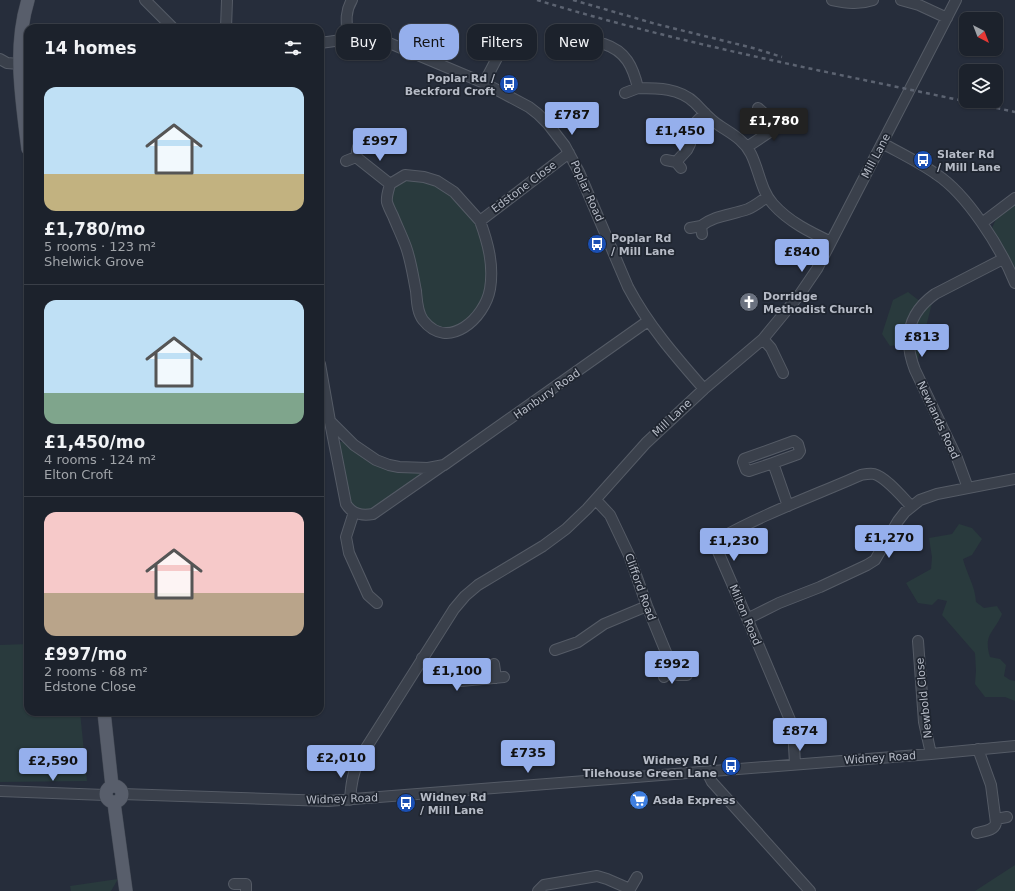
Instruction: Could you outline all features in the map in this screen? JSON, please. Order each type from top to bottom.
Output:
[{"type":"main road","points":[[24,111],[19,64],[25,4]]},
{"type":"main road","points":[[104,716],[126,891]]},
{"type":"street","points":[[145,0],[169,24]]},
{"type":"street","points":[[226,24],[227,0]]},
{"type":"street","points":[[347,24],[346,15],[352,0]]},
{"type":"street","points":[[832,0],[851,4],[864,3],[873,0]]},
{"type":"street","points":[[901,0],[920,4],[947,18]]},
{"type":"street","name":"Mill Lane","points":[[350,800],[351,782],[356,764],[422,658],[454,609],[465,596],[478,585],[554,539],[596,500],[646,443],[704,389],[763,339],[800,294],[817,269],[832,242],[956,0]]},
{"type":"street","name":"Poplar Road","points":[[324,42],[336,41]]},
{"type":"street","name":"Poplar Road","points":[[391,44],[484,83],[529,107],[538,114],[555,133],[569,153],[579,172],[628,287],[648,321],[704,389]]},
{"type":"street","points":[[604,44],[618,50],[624,56],[632,68],[638,88]]},
{"type":"street","points":[[0,59],[7,63],[19,64]]},
{"type":"street","points":[[484,83],[496,60]]},
{"type":"street","points":[[625,93],[638,88],[655,88],[678,93],[694,102],[719,126],[740,139],[747,147],[752,155],[767,197],[772,204],[803,229],[832,242]]},
{"type":"street","points":[[758,108],[778,126]]},
{"type":"street","points":[[674,163],[687,150],[690,144],[690,128],[704,113]]},
{"type":"street","points":[[747,147],[789,119]]},
{"type":"street","points":[[882,143],[937,174],[952,188],[982,223],[1004,259],[1015,283]]},
{"type":"street","points":[[346,161],[357,152],[390,184]]},
{"type":"street","name":"Edstone Close","points":[[480,221],[569,153]]},
{"type":"street","name":"Edstone Close","points":[[404,175],[424,177],[436,181],[454,192],[480,221],[490,254],[492,268],[488,299],[482,310],[467,326],[456,332],[445,333],[436,331],[428,326],[422,319],[418,310],[416,292],[406,248],[387,202],[390,184],[404,175]]},
{"type":"street","points":[[690,228],[702,230],[707,222],[717,217],[750,208],[767,197]]},
{"type":"street","points":[[982,223],[1015,198]]},
{"type":"street","name":"Newlands Road","points":[[968,488],[959,464],[910,357],[908,346],[910,330],[916,315],[935,294],[1004,259]]},
{"type":"street","name":"Hanbury Road","points":[[354,512],[365,516],[373,514],[648,321]]},
{"type":"street","points":[[763,339],[770,348],[783,373]]},
{"type":"street","points":[[324,387],[346,504],[354,512],[346,537],[349,553],[368,594],[376,603]]},
{"type":"street","name":"Hanbury Road","points":[[330,421],[354,445],[376,460],[399,467],[428,468],[444,465]]},
{"type":"street","points":[[794,441],[798,444],[800,451],[798,454],[773,463],[749,471],[746,470],[743,462],[744,459],[794,441]]},
{"type":"street","points":[[773,463],[788,506]]},
{"type":"street","name":"Milton Road","points":[[795,764],[793,727],[748,618],[716,547],[717,540],[733,531],[788,506],[861,475],[878,475],[911,506]]},
{"type":"street","points":[[748,618],[779,603],[820,587],[875,560],[898,521],[911,506],[920,500],[938,494],[1015,479]]},
{"type":"street","name":"Clifford Road","points":[[596,500],[610,515],[629,555],[647,606],[672,667]]},
{"type":"street","points":[[555,650],[578,642],[604,624],[647,606]]},
{"type":"street","name":"Newbold Close","points":[[918,641],[924,722],[931,754]]},
{"type":"street","points":[[422,658],[450,677],[461,681],[500,678],[494,664]]},
{"type":"street","points":[[664,677],[672,667],[677,675],[687,675]]},
{"type":"street","name":"Widney Road","points":[[0,791],[319,801],[350,800],[1015,746]]},
{"type":"street","points":[[977,833],[995,827],[996,819],[991,785],[978,749]]},
{"type":"street","points":[[708,772],[712,782],[810,891]]},
{"type":"street","points":[[996,819],[1007,817]]},
{"type":"street","points":[[538,891],[544,885],[597,876],[607,878],[630,889],[637,877]]},
{"type":"street","points":[[234,884],[246,884],[246,891]]},
{"type":"shaded area","points":[[408,179],[425,182],[442,188],[457,199],[473,217],[485,246],[488,278],[484,296],[471,319],[448,330],[438,327],[427,319],[390,203],[394,187],[399,182]]},
{"type":"shaded area","points":[[1015,204],[1015,270],[992,228],[997,217]]},
{"type":"shaded area","points":[[908,292],[926,306],[931,301],[932,303],[917,363],[911,342],[890,346],[882,334],[893,300]]},
{"type":"shaded area","points":[[340,442],[417,472],[420,474],[420,478],[367,514],[348,504],[338,445]]},
{"type":"shaded area","points":[[959,524],[972,528],[982,539],[972,555],[963,559],[974,590],[976,602],[984,608],[997,606],[1002,614],[990,634],[988,649],[990,657],[1000,659],[1006,665],[1004,676],[1015,681],[1015,701],[1005,697],[985,697],[975,684],[975,653],[942,615],[947,601],[938,599],[932,605],[918,603],[906,583],[931,569],[932,557],[929,538],[952,534]]},
{"type":"shaded area","points":[[24,644],[24,716],[80,716],[87,781],[0,782],[0,645]]},
{"type":"shaded area","points":[[1015,865],[1015,891],[975,891]]},
{"type":"shaded area","points":[[118,879],[111,891],[71,891],[70,886]]},
{"type":"railway","points":[[537,0],[655,33],[775,61],[1015,112]]},
{"type":"railway","points":[[573,0],[656,24],[753,48],[782,57]]},
{"type":"place","name":"Poplar Rd / Beckford Croft","points":[[509,84]]},
{"type":"place","name":"Slater Rd / Mill Lane","points":[[923,160]]},
{"type":"place","name":"Poplar Rd / Mill Lane","points":[[597,244]]},
{"type":"place","name":"Dorridge Methodist Church","points":[[749,302]]},
{"type":"place","name":"Widney Rd / Tilehouse Green Lane","points":[[731,766]]},
{"type":"place","name":"Asda Express","points":[[639,800]]},
{"type":"place","name":"Widney Rd / Mill Lane","points":[[406,803]]}]
